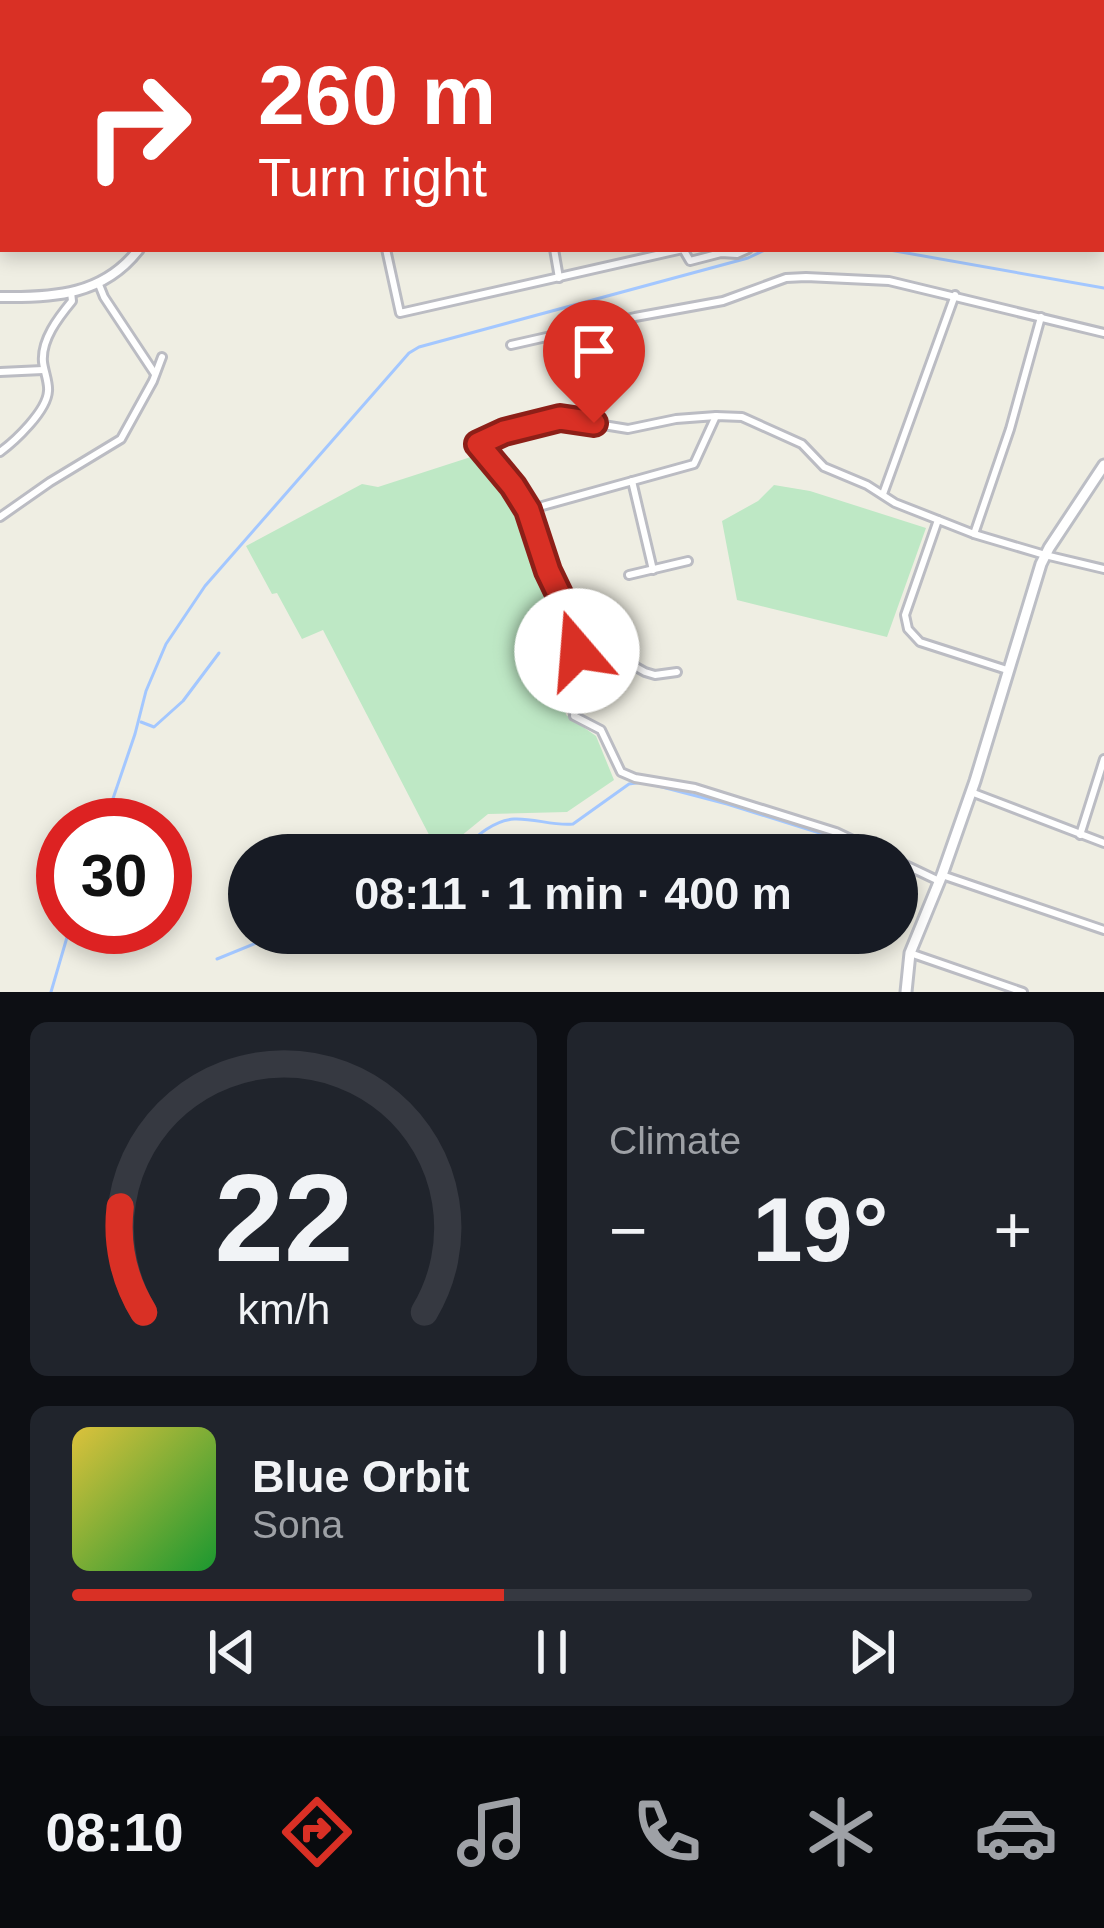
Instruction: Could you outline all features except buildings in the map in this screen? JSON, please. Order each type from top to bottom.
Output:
[{"type":"main road","points":[[918,934],[971,792],[1045,555],[1104,465]]},
{"type":"main road","points":[[906,992],[910,954]]},
{"type":"street","points":[[0,297],[44,298],[71,292],[122,270],[137,252]]},
{"type":"street","points":[[387,252],[400,313],[664,252]]},
{"type":"street","points":[[555,252],[559,278]]},
{"type":"street","points":[[636,252],[637,259]]},
{"type":"street","points":[[684,252],[690,261],[718,252]]},
{"type":"street","points":[[511,345],[723,301],[786,278],[889,281],[1104,333]]},
{"type":"street","points":[[98,282],[155,374]]},
{"type":"street","points":[[0,452],[28,426],[44,402],[48,392],[42,351],[72,302],[71,292]]},
{"type":"street","points":[[883,494],[955,295]]},
{"type":"street","points":[[974,534],[1041,317]]},
{"type":"street","points":[[0,517],[121,439],[162,357]]},
{"type":"street","points":[[0,373],[44,370]]},
{"type":"street","points":[[528,510],[694,464],[716,416]]},
{"type":"street","points":[[840,834],[695,788],[621,772],[601,730],[574,716],[579,665],[574,625],[548,571],[528,510],[478,444],[560,418],[628,429],[676,418],[750,420],[802,444],[824,467],[895,502],[974,534],[1104,569]]},
{"type":"street","points":[[632,481],[653,570]]},
{"type":"street","points":[[938,520],[905,616],[908,629],[920,642],[1009,670]]},
{"type":"street","points":[[629,575],[688,560]]},
{"type":"street","points":[[574,625],[613,638],[645,672],[677,672]]},
{"type":"street","points":[[1080,835],[1104,759]]},
{"type":"street","points":[[971,792],[1104,843]]},
{"type":"street","points":[[918,869],[1104,930]]},
{"type":"street","points":[[913,954],[1023,992]]},
{"type":"green space","points":[[477,455],[520,516],[565,637],[566,715],[596,736],[614,780],[567,812],[488,814],[464,834],[429,834],[323,630],[302,639],[246,546],[362,484],[378,487]]},
{"type":"green space","points":[[774,485],[810,491],[926,528],[887,637],[737,600],[722,521],[758,501]]},
{"type":"waterway","points":[[113,798],[146,691],[166,644],[205,586],[409,353],[761,252]]},
{"type":"waterway","points":[[901,252],[1104,288]]},
{"type":"waterway","points":[[141,722],[154,727],[183,701],[219,653]]},
{"type":"waterway","points":[[480,834],[497,823],[521,819],[573,824],[629,784],[643,782],[823,834]]},
{"type":"waterway","points":[[51,992],[62,954]]},
{"type":"waterway","points":[[217,959],[229,954]]},
{"type":"route","points":[[577,651],[574,625],[548,571],[528,510],[478,444],[560,418],[594,423]]}]
